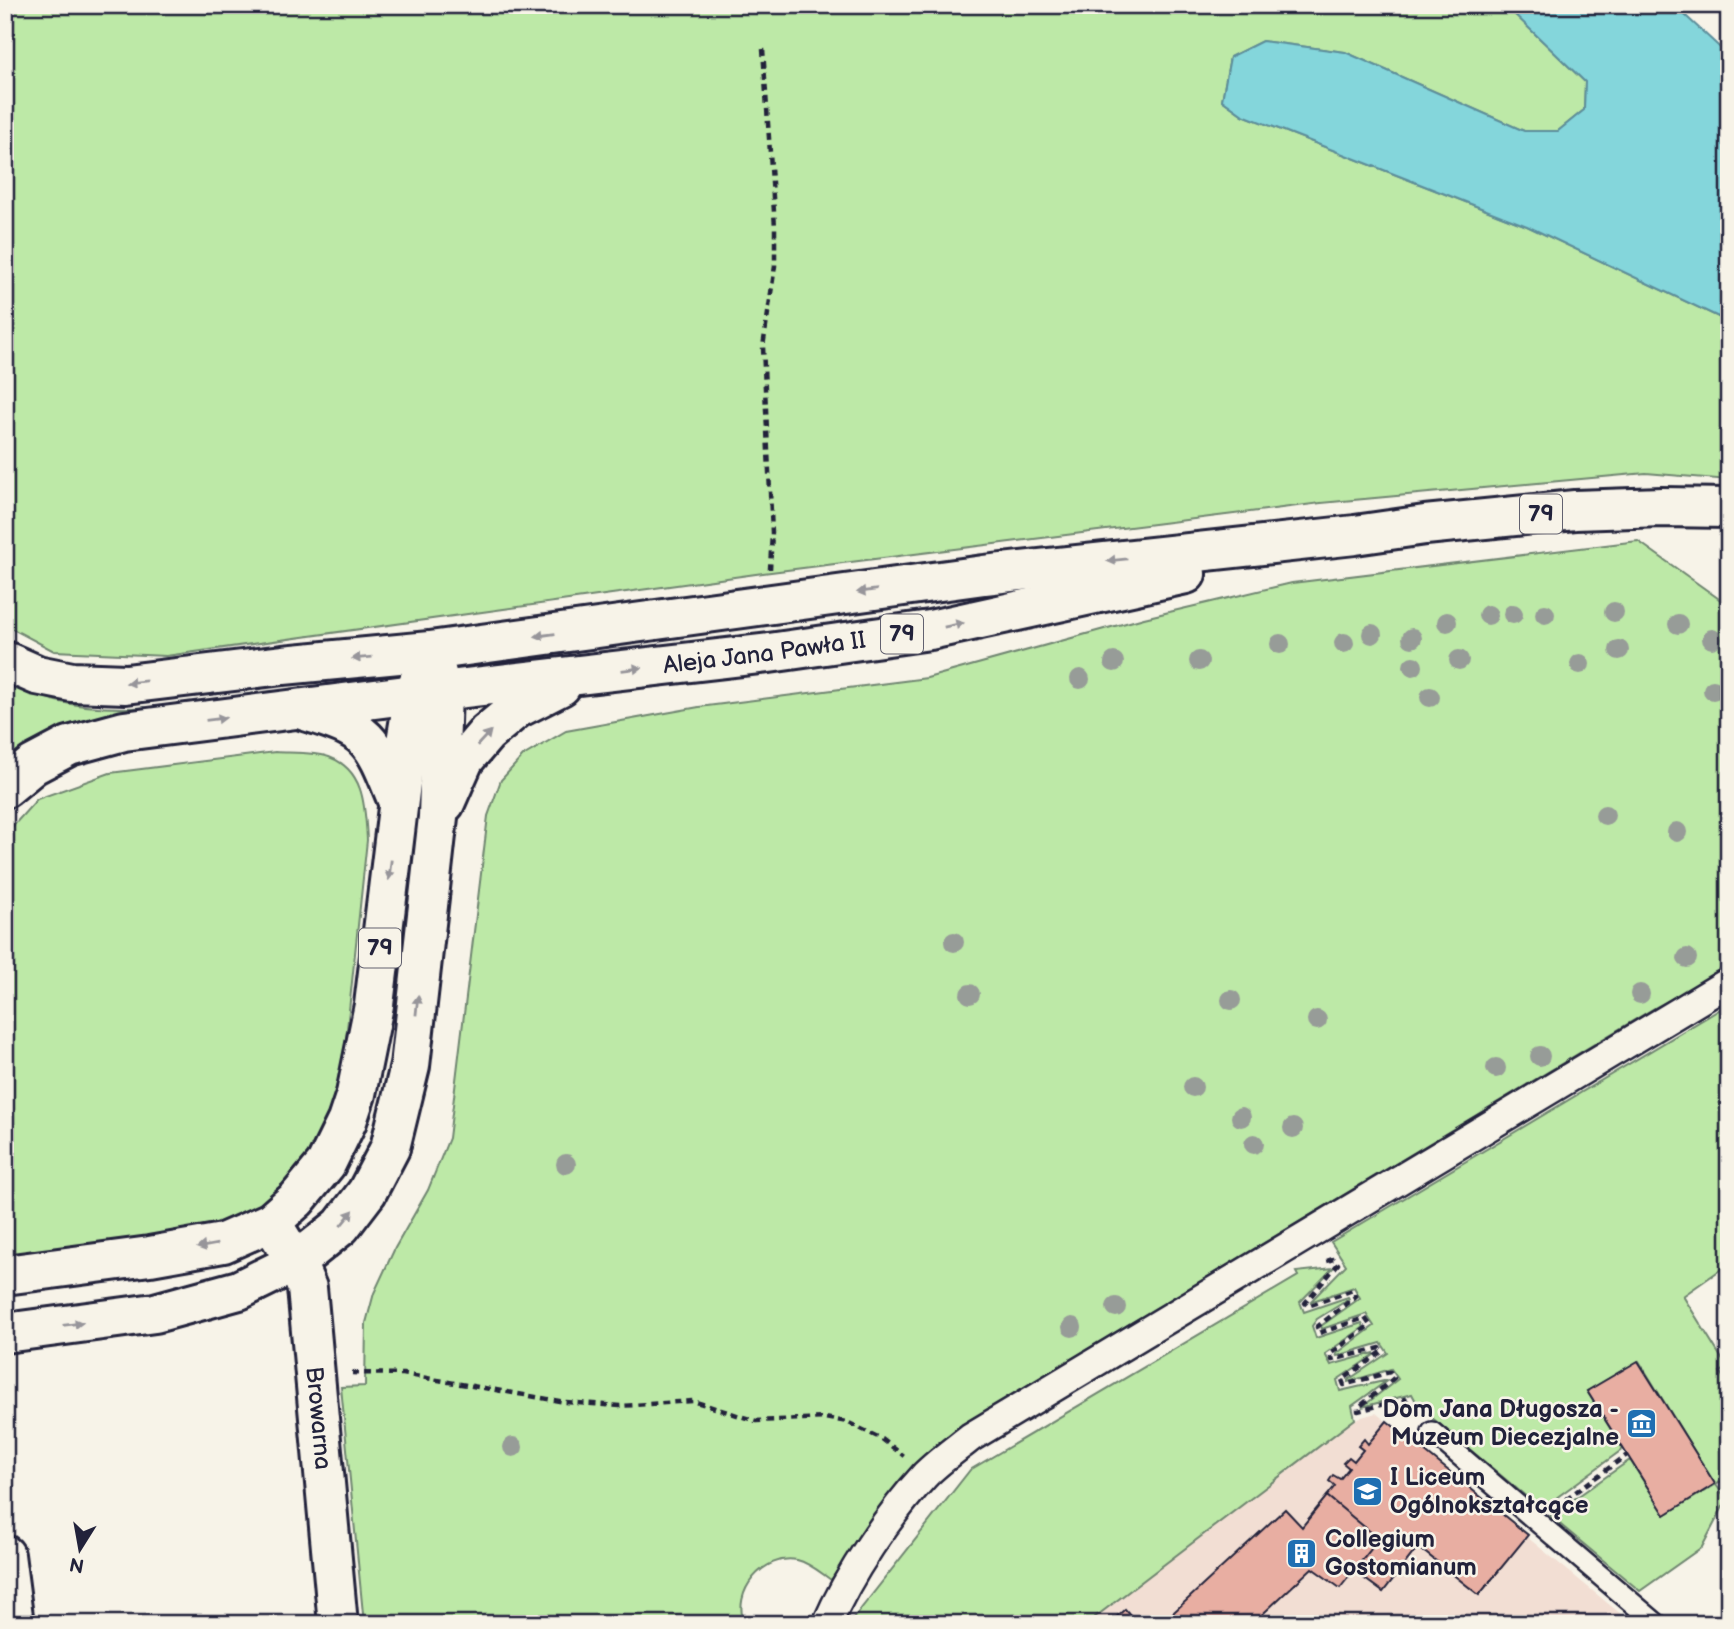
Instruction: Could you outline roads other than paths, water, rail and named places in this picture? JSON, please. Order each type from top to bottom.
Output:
[{"type":"main road","name":"Aleja Jana Pawła II","points":[[5,661],[53,679],[107,685],[430,651],[984,575],[1425,525],[1575,510],[1729,508]]},
{"type":"main road","name":"Aleja Jana Pawła II","points":[[428,692],[769,653],[930,630],[1070,601],[1355,535]]},
{"type":"main road","points":[[5,1333],[155,1313],[239,1290],[296,1262],[341,1226],[368,1192],[390,1148],[410,1066],[438,817],[428,692],[430,651]]},
{"type":"main road","points":[[438,817],[464,760],[487,733],[516,709],[586,674]]},
{"type":"main road","name":"79","points":[[5,788],[41,760],[85,740],[124,731],[428,692],[398,802],[374,1005],[353,1103],[326,1164],[298,1199],[271,1222],[223,1243],[150,1256],[5,1275]]},
{"type":"main road","points":[[296,709],[333,719],[355,729],[370,741],[398,802]]},
{"type":"main road","name":"Browarna","points":[[271,1222],[296,1262],[307,1288],[338,1624]]},
{"type":"main road","points":[[5,1555],[14,1624]]},
{"type":"street","points":[[827,1624],[868,1550],[926,1474],[971,1437],[1729,982]]},
{"type":"lane","points":[[1432,1432],[1657,1624]]},
{"type":"water","points":[[1505,5],[1674,5],[1729,56],[1729,322],[1527,226],[1243,115],[1222,100],[1230,57],[1262,41],[1345,52],[1524,131],[1558,131],[1584,110],[1585,82]]},
{"type":"place","name":"Dom Jana Długosza - Muzeum Diecezjalne","points":[[1642,1423]]},
{"type":"place","name":"I Liceum Ogólnokształcące","points":[[1367,1491]]},
{"type":"place","name":"Collegium Gostomianum","points":[[1302,1553]]}]
